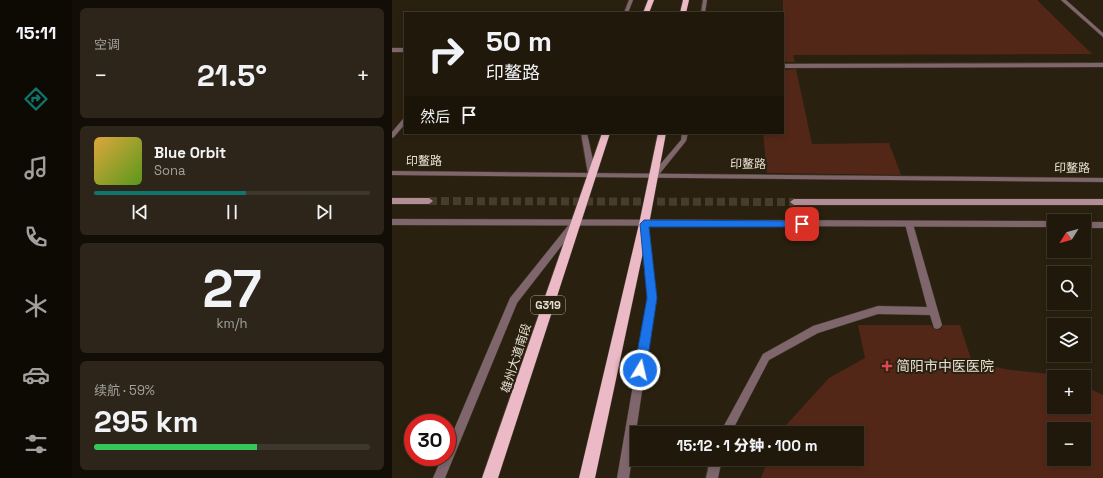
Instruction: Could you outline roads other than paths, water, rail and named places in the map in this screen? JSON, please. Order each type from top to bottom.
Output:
[{"type":"highway","points":[[646,12],[651,0]]},
{"type":"highway","points":[[683,12],[686,0]]},
{"type":"highway","name":"雄州大道南段","points":[[490,478],[606,134]]},
{"type":"highway","points":[[587,478],[655,175],[662,134]]},
{"type":"main road","points":[[392,200],[429,201]]},
{"type":"main road","points":[[794,202],[1103,202]]},
{"type":"street","points":[[626,12],[631,0]]},
{"type":"street","points":[[703,12],[705,0]]},
{"type":"street","points":[[1063,0],[1103,36]]},
{"type":"street","points":[[392,50],[404,50]]},
{"type":"street","points":[[784,66],[1103,65]]},
{"type":"street","points":[[392,136],[404,121]]},
{"type":"street","points":[[584,134],[592,174]]},
{"type":"street","points":[[655,175],[684,140],[685,134]]},
{"type":"street","name":"印鳌路","points":[[392,173],[1103,180]]},
{"type":"street","points":[[392,222],[576,222],[644,224],[1047,224]]},
{"type":"street","points":[[439,478],[513,301],[576,222]]},
{"type":"street","points":[[622,478],[652,298],[644,224]]},
{"type":"street","points":[[909,224],[937,325]]},
{"type":"street","points":[[1091,225],[1103,225]]},
{"type":"street","points":[[729,426],[766,357],[816,329],[878,310],[933,311]]},
{"type":"street","points":[[712,478],[715,466]]},
{"type":"tunnel","points":[[429,201],[794,202]]},
{"type":"place","name":"简阳市中医医院","points":[[887,366]]}]
